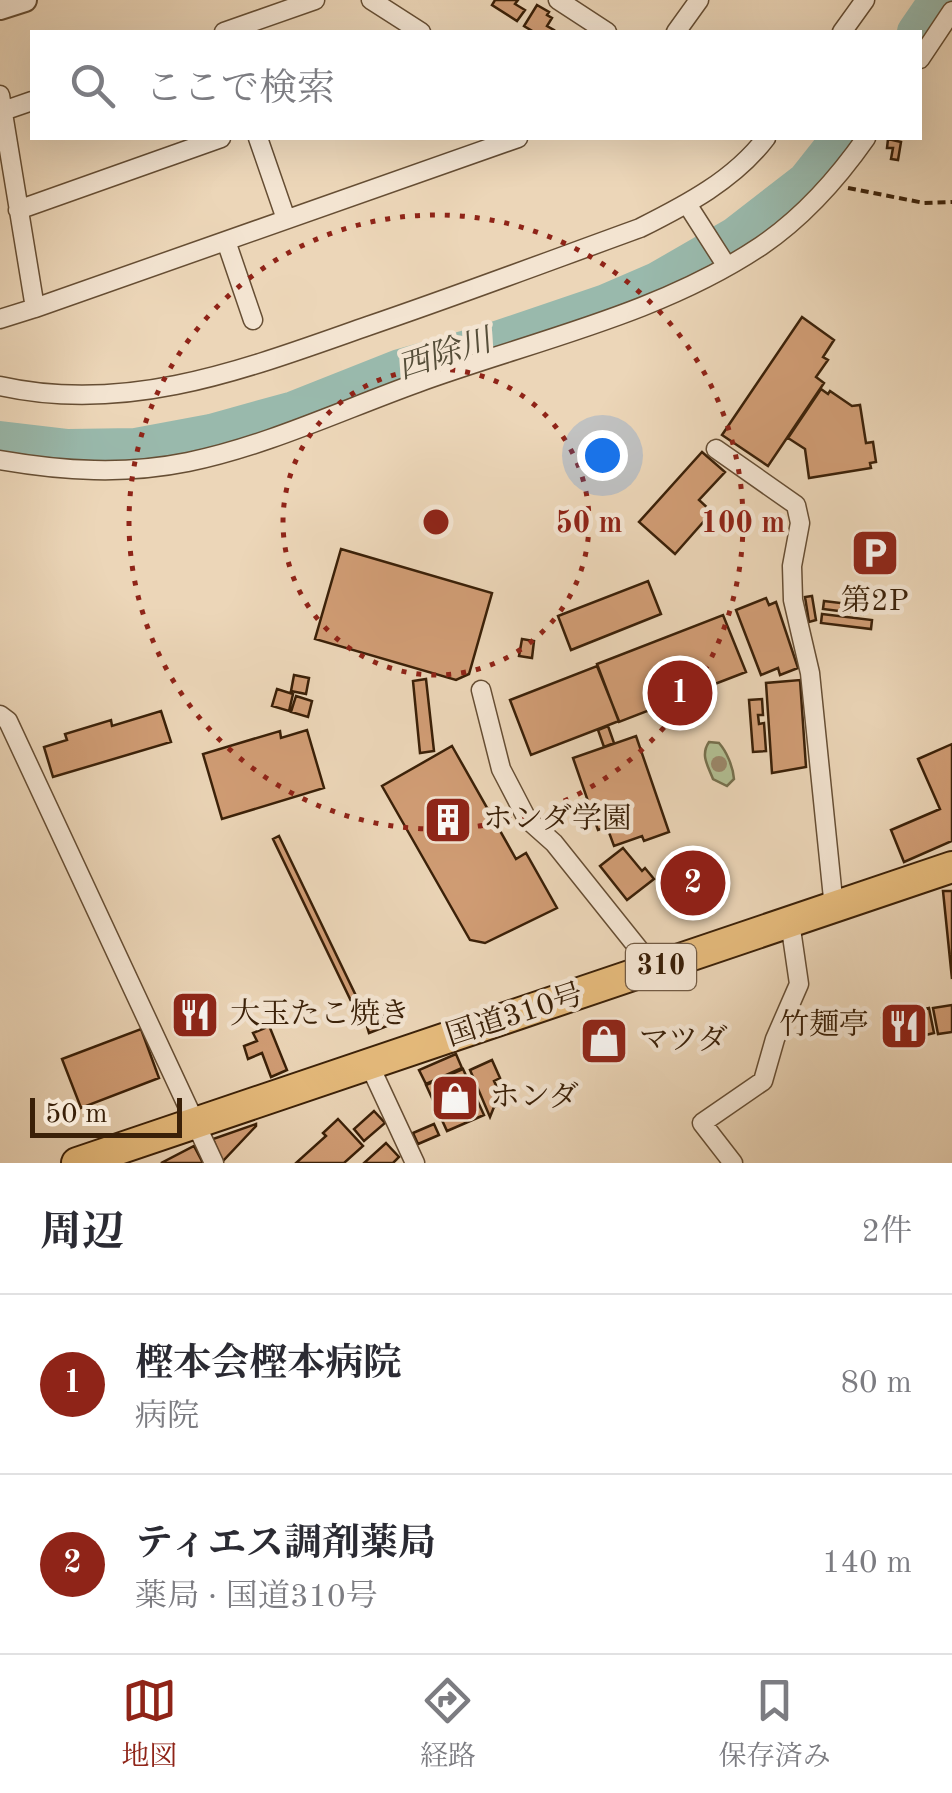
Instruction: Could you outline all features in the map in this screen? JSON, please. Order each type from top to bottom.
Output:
[{"type":"highway","name":"国道310号","points":[[78,1163],[952,867]]},
{"type":"street","points":[[0,8],[25,0]]},
{"type":"street","points":[[230,30],[316,0]]},
{"type":"street","points":[[371,0],[417,30]]},
{"type":"street","points":[[558,0],[578,6],[605,30]]},
{"type":"street","points":[[677,30],[698,0]]},
{"type":"street","points":[[843,30],[865,0]]},
{"type":"street","points":[[922,56],[952,11]]},
{"type":"street","points":[[30,100],[1,103],[35,308]]},
{"type":"street","points":[[18,210],[216,140]]},
{"type":"street","points":[[259,140],[286,219]]},
{"type":"street","points":[[0,319],[512,140]]},
{"type":"street","points":[[0,386],[52,396],[90,397],[154,392],[206,380],[414,310],[690,208],[764,140]]},
{"type":"street","points":[[0,460],[107,472],[189,462],[652,304],[762,245],[829,185],[864,140]]},
{"type":"street","points":[[690,208],[724,262]]},
{"type":"street","points":[[226,240],[253,320]]},
{"type":"street","points":[[716,448],[796,506],[800,522],[792,566],[792,600],[810,673],[834,908]]},
{"type":"street","points":[[481,690],[501,769],[527,819],[554,842],[642,952],[649,972]]},
{"type":"street","points":[[0,715],[8,722],[214,1163]]},
{"type":"street","points":[[733,1163],[702,1123],[763,1081],[775,1039],[799,984],[790,922]]},
{"type":"street","points":[[369,1064],[414,1163]]},
{"type":"path","points":[[829,185],[924,203],[952,202]]},
{"type":"green space","points":[[709,742],[719,743],[729,760],[734,779],[727,786],[713,779],[709,770],[705,756]]},
{"type":"building","points":[[495,0],[518,0],[515,4],[525,10],[517,21],[492,5]]},
{"type":"building","points":[[537,5],[549,12],[547,15],[552,18],[547,26],[554,30],[531,30],[524,26]]},
{"type":"building","points":[[888,140],[901,142],[898,160],[891,159],[893,148],[887,148]]},
{"type":"building","points":[[802,317],[834,340],[823,357],[828,360],[816,377],[824,383],[768,466],[722,435]]},
{"type":"building","points":[[821,389],[852,406],[860,405],[866,443],[873,442],[876,462],[870,463],[871,468],[809,478],[805,449],[788,438]]},
{"type":"building","points":[[702,452],[725,472],[699,500],[712,512],[675,554],[639,522]]},
{"type":"building","points":[[341,549],[492,593],[469,674],[456,680],[315,639]]},
{"type":"building","points":[[648,581],[661,614],[571,650],[558,616]]},
{"type":"building","points":[[812,596],[816,620],[809,622],[805,597]]},
{"type":"building","points":[[766,598],[769,605],[776,602],[798,668],[780,675],[778,668],[761,675],[736,610]]},
{"type":"building","points":[[824,601],[865,606],[863,614],[823,609]]},
{"type":"building","points":[[822,614],[872,620],[871,629],[821,623]]},
{"type":"building","points":[[723,615],[746,672],[681,697],[686,709],[670,716],[665,704],[619,722],[597,664]]},
{"type":"building","points":[[522,639],[534,641],[532,658],[519,656]]},
{"type":"building","points":[[597,666],[619,721],[531,755],[510,700]]},
{"type":"building","points":[[294,675],[309,678],[306,694],[291,691]]},
{"type":"building","points":[[426,679],[434,751],[420,753],[413,681]]},
{"type":"building","points":[[800,680],[806,767],[772,773],[766,683]]},
{"type":"building","points":[[277,689],[293,694],[289,711],[272,706]]},
{"type":"building","points":[[296,696],[312,701],[308,717],[291,712]]},
{"type":"building","points":[[762,699],[763,715],[758,715],[759,724],[764,723],[766,751],[753,752],[749,700]]},
{"type":"building","points":[[161,711],[171,742],[53,777],[44,747],[67,740],[65,734],[111,720],[112,726]]},
{"type":"building","points":[[608,726],[614,743],[604,747],[598,730]]},
{"type":"building","points":[[307,730],[324,788],[222,819],[203,754],[280,731],[281,738]]},
{"type":"building","points":[[636,736],[669,832],[614,846],[607,827],[598,830],[573,758]]},
{"type":"building","points":[[952,744],[952,841],[904,862],[891,830],[940,809],[918,759]]},
{"type":"building","name":"ホンダ学園","points":[[452,746],[516,859],[526,853],[557,908],[485,943],[470,940],[382,786]]},
{"type":"building","points":[[279,836],[358,1000],[352,1003],[273,839]]},
{"type":"building","points":[[623,848],[654,879],[627,900],[600,866]]},
{"type":"building","points":[[709,862],[718,889],[676,905],[667,877]]},
{"type":"building","points":[[943,891],[952,891],[952,979]]},
{"type":"building","points":[[952,1005],[952,1032],[938,1034],[933,1008]]},
{"type":"building","points":[[929,1008],[934,1033],[888,1044],[882,1018]]},
{"type":"building","points":[[384,1016],[387,1026],[369,1033],[366,1023]]},
{"type":"building","points":[[268,1023],[287,1070],[271,1077],[262,1053],[248,1059],[244,1046],[257,1041],[253,1033]]},
{"type":"building","points":[[141,1029],[159,1078],[81,1108],[62,1059]]},
{"type":"building","points":[[456,1054],[462,1068],[426,1084],[419,1070]]},
{"type":"building","points":[[492,1060],[500,1078],[494,1081],[504,1102],[494,1107],[490,1117],[470,1070]]},
{"type":"building","points":[[463,1069],[484,1115],[447,1131],[426,1085]]},
{"type":"building","points":[[374,1111],[385,1123],[364,1141],[354,1129]]},
{"type":"building","points":[[338,1119],[363,1146],[344,1163],[296,1163],[326,1136],[323,1133]]},
{"type":"building","points":[[434,1124],[439,1135],[418,1144],[413,1133]]},
{"type":"building","points":[[256,1126],[222,1162],[213,1139]]},
{"type":"building","points":[[386,1143],[399,1157],[393,1163],[364,1163]]},
{"type":"building","points":[[194,1146],[203,1163],[161,1163]]},
{"type":"waterway","name":"西除川","points":[[917,30],[938,0]]},
{"type":"waterway","name":"西除川","points":[[0,440],[68,448],[136,447],[211,433],[294,410],[400,368],[606,303],[657,281],[735,236],[806,181],[838,140]]},
{"type":"place","name":"第2P","points":[[875,553]]},
{"type":"place","name":"樫本会樫本病院","points":[[680,693]]},
{"type":"place","name":"ホンダ学園","points":[[448,820]]},
{"type":"place","name":"ティエス調剤薬局","points":[[693,883]]},
{"type":"place","name":"大玉たこ焼き","points":[[195,1015]]},
{"type":"place","name":"竹麺亭","points":[[904,1026]]},
{"type":"place","name":"マツダ","points":[[604,1041]]},
{"type":"place","name":"ホンダ","points":[[455,1098]]}]
